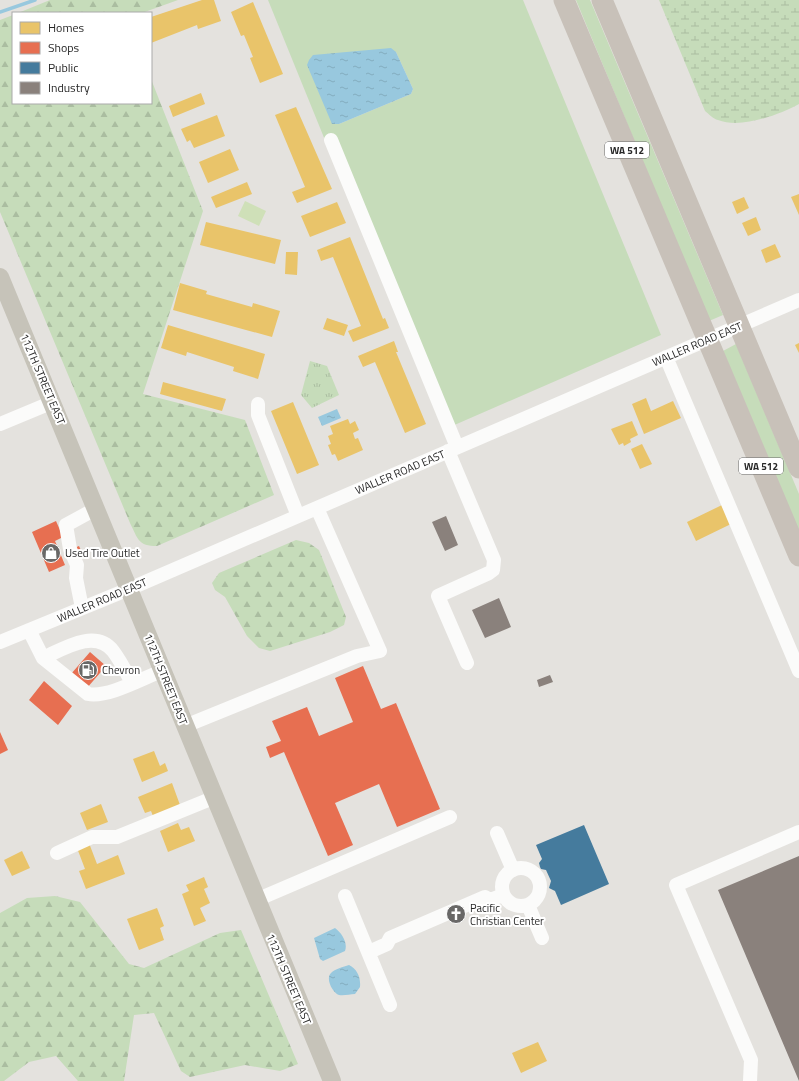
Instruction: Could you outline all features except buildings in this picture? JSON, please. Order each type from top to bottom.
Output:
[{"type":"highway","name":"WA 512","points":[[564,0],[799,556]]},
{"type":"highway","name":"WA 512","points":[[602,0],[799,468]]},
{"type":"main road","name":"112TH STREET EAST","points":[[0,277],[97,508],[213,798],[332,1081]]},
{"type":"street","points":[[331,140],[494,560],[493,570],[489,573],[438,596],[467,662]]},
{"type":"street","name":"WALLER ROAD EAST","points":[[0,642],[129,589],[799,300]]},
{"type":"street","points":[[666,357],[799,671]]},
{"type":"street","points":[[0,424],[53,402]]},
{"type":"street","points":[[258,404],[258,415],[298,516]]},
{"type":"street","points":[[82,608],[76,578],[77,565],[70,548],[66,524],[97,508]]},
{"type":"street","points":[[185,726],[358,656],[380,651],[317,508]]},
{"type":"street","points":[[29,630],[43,658],[88,694],[94,695],[105,693],[162,671]]},
{"type":"street","points":[[43,658],[83,641],[99,641],[107,645],[113,651],[132,683]]},
{"type":"street","points":[[57,853],[92,837],[116,837],[213,798]]},
{"type":"street","points":[[256,900],[450,817]]},
{"type":"street","points":[[750,1081],[751,1060],[676,886],[799,832]]},
{"type":"street","points":[[497,833],[513,870]]},
{"type":"street","points":[[369,952],[387,944],[393,946],[407,941],[488,905],[497,897],[504,878],[513,870],[525,869],[530,871],[538,880],[539,886],[537,897],[528,904],[516,906],[497,897]]},
{"type":"street","points":[[345,896],[390,1005]]},
{"type":"street","points":[[528,904],[542,938]]},
{"type":"green space","points":[[50,0],[178,0],[145,12],[20,12]]},
{"type":"green space","points":[[268,0],[523,0],[661,335],[443,430]],"holes":[[[396,52],[413,89],[411,94],[339,124],[332,124]]]},
{"type":"green space","points":[[576,0],[590,0],[723,315],[709,321]]},
{"type":"green space","points":[[659,0],[799,0],[799,104],[760,120],[748,122],[727,122],[713,118],[705,111]]},
{"type":"green space","points":[[12,15],[12,104],[152,104],[152,82],[203,211],[143,394],[245,420],[274,495],[157,546],[142,543],[137,537],[130,523],[0,212],[0,20]]},
{"type":"green space","points":[[245,201],[266,211],[259,226],[238,216]]},
{"type":"green space","points":[[736,344],[799,494],[799,531],[723,351]]},
{"type":"green space","points":[[310,361],[327,366],[339,395],[312,408],[301,395]]},
{"type":"green space","points":[[296,540],[309,543],[319,550],[346,617],[344,625],[330,632],[270,651],[259,648],[247,636],[225,597],[215,590],[212,583],[219,573]]},
{"type":"green space","points":[[55,896],[80,902],[129,964],[144,968],[220,933],[241,930],[298,1064],[280,1071],[245,1065],[190,1077],[181,1071],[154,1013],[134,1015],[124,1081],[78,1081],[56,1056],[29,1062],[4,1081],[0,1081],[0,913],[27,898]]},
{"type":"water","points":[[391,48],[396,52],[413,89],[411,94],[339,124],[332,124],[307,65],[309,60],[313,55]]},
{"type":"water","points":[[337,409],[341,418],[322,426],[318,417]]},
{"type":"water","points":[[335,928],[344,938],[346,945],[345,951],[323,961],[320,959],[314,938]]},
{"type":"water","points":[[349,965],[358,974],[360,987],[355,994],[339,995],[334,992],[330,986],[329,976],[335,970]]},
{"type":"waterway","points":[[0,12],[35,0]]},
{"type":"place","name":"Used Tire Outlet","points":[[51,553]]},
{"type":"place","name":"Chevron","points":[[88,670]]},
{"type":"place","name":"Pacific Christian Center","points":[[456,914]]}]
